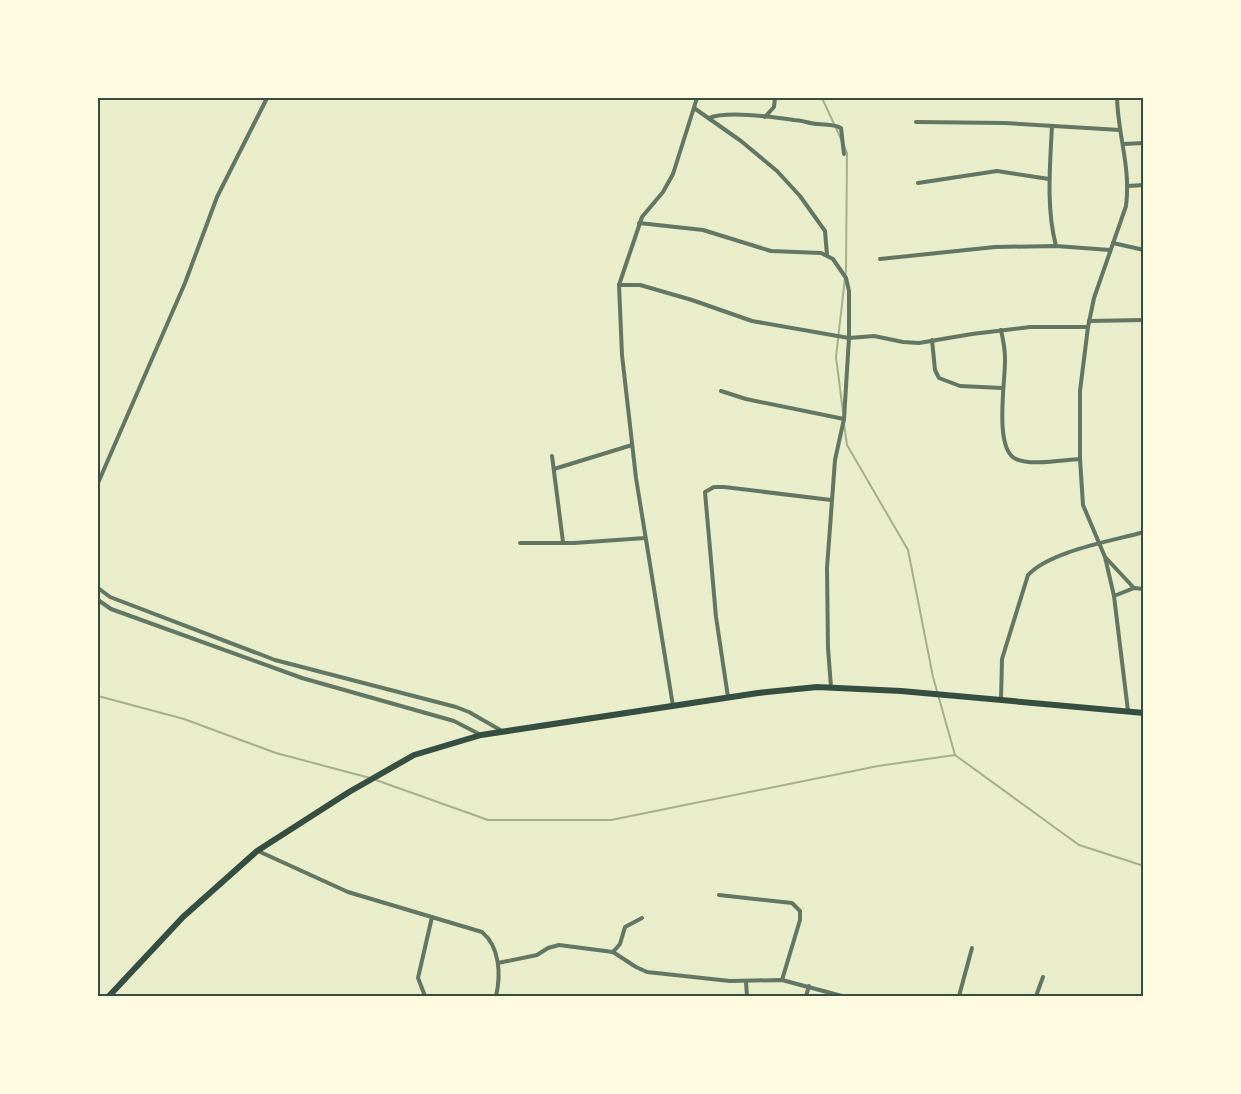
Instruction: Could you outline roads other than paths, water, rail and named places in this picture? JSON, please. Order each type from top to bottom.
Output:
[{"type":"highway","points":[[109,996],[183,917],[257,851],[405,759],[481,735],[728,697],[805,688],[901,691],[1143,713]]},
{"type":"street","points":[[98,483],[185,283],[217,197],[267,98]]},
{"type":"street","points":[[673,706],[632,445],[622,355],[619,285],[639,223],[648,208],[663,192],[673,174],[697,98]]},
{"type":"street","points":[[765,117],[774,107],[775,98]]},
{"type":"street","points":[[1117,98],[1128,186],[1126,206],[1094,298],[1089,321],[1080,392],[1080,459],[1083,506],[1105,557],[1114,596],[1128,711]]},
{"type":"street","points":[[694,108],[741,141],[777,171],[800,196],[825,231],[827,255]]},
{"type":"street","points":[[709,118],[717,114],[797,120],[838,126],[842,131],[843,154]]},
{"type":"street","points":[[916,122],[1005,123],[1120,130]]},
{"type":"street","points":[[1052,126],[1049,178],[1056,246]]},
{"type":"street","points":[[1123,144],[1143,143]]},
{"type":"street","points":[[918,183],[997,171],[1049,178]]},
{"type":"street","points":[[1128,186],[1143,185]]},
{"type":"street","points":[[639,223],[703,230],[771,251],[821,253],[827,255],[846,278],[849,291],[849,338],[844,419],[834,460],[827,568],[831,688]]},
{"type":"street","points":[[1113,243],[1143,250]]},
{"type":"street","points":[[880,259],[995,247],[1056,246],[1110,250]]},
{"type":"street","points":[[619,285],[640,285],[752,321],[843,338],[874,336],[919,343],[1030,327],[1088,327]]},
{"type":"street","points":[[1089,321],[1143,320]]},
{"type":"street","points":[[1001,330],[1005,355],[1002,388],[1006,449],[1015,459],[1027,462],[1080,459]]},
{"type":"street","points":[[933,340],[935,370],[939,378],[960,387],[1002,388]]},
{"type":"street","points":[[721,391],[746,399],[844,419]]},
{"type":"street","points":[[554,469],[632,445]]},
{"type":"street","points":[[552,456],[563,542]]},
{"type":"street","points":[[728,697],[716,617],[705,492],[714,487],[831,500]]},
{"type":"street","points":[[1001,701],[1002,659],[1028,575],[1035,567],[1099,543],[1143,532]]},
{"type":"street","points":[[520,543],[645,538]]},
{"type":"street","points":[[1105,557],[1134,588]]},
{"type":"street","points":[[98,588],[110,597],[275,660],[456,707],[470,712],[502,731]]},
{"type":"street","points":[[1114,596],[1134,588],[1143,589]]},
{"type":"street","points":[[98,600],[111,609],[241,657],[302,678],[454,722],[481,735]]},
{"type":"street","points":[[257,851],[348,892],[482,932],[490,938],[498,963],[496,996]]},
{"type":"street","points":[[719,895],[792,903],[800,911],[800,920],[782,980]]},
{"type":"street","points":[[425,996],[418,978],[432,917]]},
{"type":"street","points":[[613,952],[620,944],[625,927],[642,918]]},
{"type":"street","points":[[498,963],[537,955],[548,948],[559,945],[613,952],[647,972],[746,982],[782,980],[842,996]]},
{"type":"street","points":[[959,996],[972,948]]},
{"type":"street","points":[[1036,996],[1044,977]]},
{"type":"street","points":[[746,982],[747,996]]},
{"type":"street","points":[[806,996],[809,986]]},
{"type":"waterway","points":[[822,98],[841,139]]},
{"type":"waterway","points":[[843,412],[836,357],[846,269],[847,153],[844,146]]},
{"type":"waterway","points":[[844,424],[847,445],[908,550],[933,677],[955,755]]},
{"type":"waterway","points":[[98,696],[184,719],[276,753],[370,778]]},
{"type":"waterway","points":[[376,780],[488,820],[611,820],[878,766],[955,755],[1079,845],[1144,866]]}]
